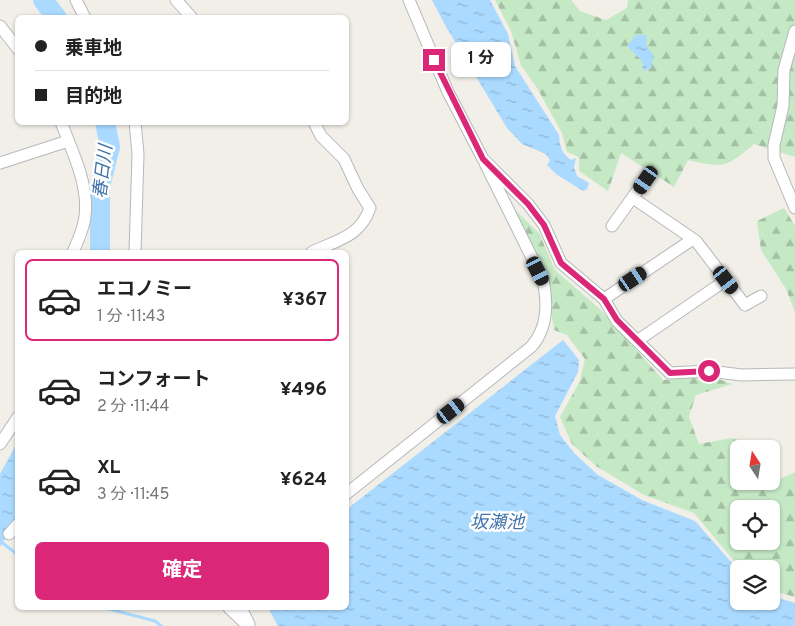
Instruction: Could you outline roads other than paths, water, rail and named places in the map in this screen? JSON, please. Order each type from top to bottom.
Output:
[{"type":"street","points":[[76,0],[84,15]]},
{"type":"street","points":[[176,0],[189,15]]},
{"type":"street","points":[[349,492],[531,347],[541,334],[545,319],[547,299],[542,280],[448,92],[419,27],[410,0]]},
{"type":"street","points":[[0,26],[15,45]]},
{"type":"street","points":[[795,31],[784,70],[783,106],[774,145],[774,158],[795,208]]},
{"type":"street","points":[[62,125],[82,181],[85,199],[85,216],[74,250]]},
{"type":"street","points":[[134,250],[138,154],[135,125]]},
{"type":"street","points":[[316,125],[321,136],[344,159],[358,189],[370,208],[355,233],[339,242],[317,250]]},
{"type":"street","points":[[0,163],[68,141]]},
{"type":"street","points":[[483,159],[528,204],[544,225],[561,263],[604,299],[617,320],[670,373],[709,371],[742,375],[795,374]]},
{"type":"street","points":[[612,226],[646,180]]},
{"type":"street","points":[[633,198],[692,239],[745,305],[761,296]]},
{"type":"street","points":[[604,299],[692,239]]},
{"type":"street","points":[[637,341],[726,280]]},
{"type":"street","points":[[0,444],[14,429]]},
{"type":"street","points":[[9,534],[15,527]]},
{"type":"street","points":[[231,610],[249,626]]},
{"type":"street","points":[[242,610],[249,626]]},
{"type":"water","points":[[432,0],[490,0],[508,34],[515,66],[559,135],[563,152],[571,160],[576,158],[574,167],[577,176],[589,183],[587,189],[583,191],[556,174],[547,165],[550,160],[546,154],[522,144],[507,128]]},
{"type":"water","points":[[636,35],[647,35],[646,45],[654,56],[651,68],[643,71],[642,61],[627,46]]},
{"type":"water","name":"坂瀬池","points":[[563,340],[579,360],[578,372],[555,416],[560,435],[574,453],[598,475],[642,500],[695,521],[730,561],[730,610],[780,610],[780,599],[795,603],[795,626],[278,626],[269,610],[349,610],[349,508]]},
{"type":"water","points":[[15,447],[15,522],[0,547],[0,474]]},
{"type":"waterway","name":"春日川","points":[[43,0],[55,15]]},
{"type":"waterway","name":"春日川","points":[[100,250],[100,186],[110,147],[106,125]]},
{"type":"waterway","points":[[0,541],[15,553]]},
{"type":"waterway","points":[[113,610],[155,621],[161,626]]}]
